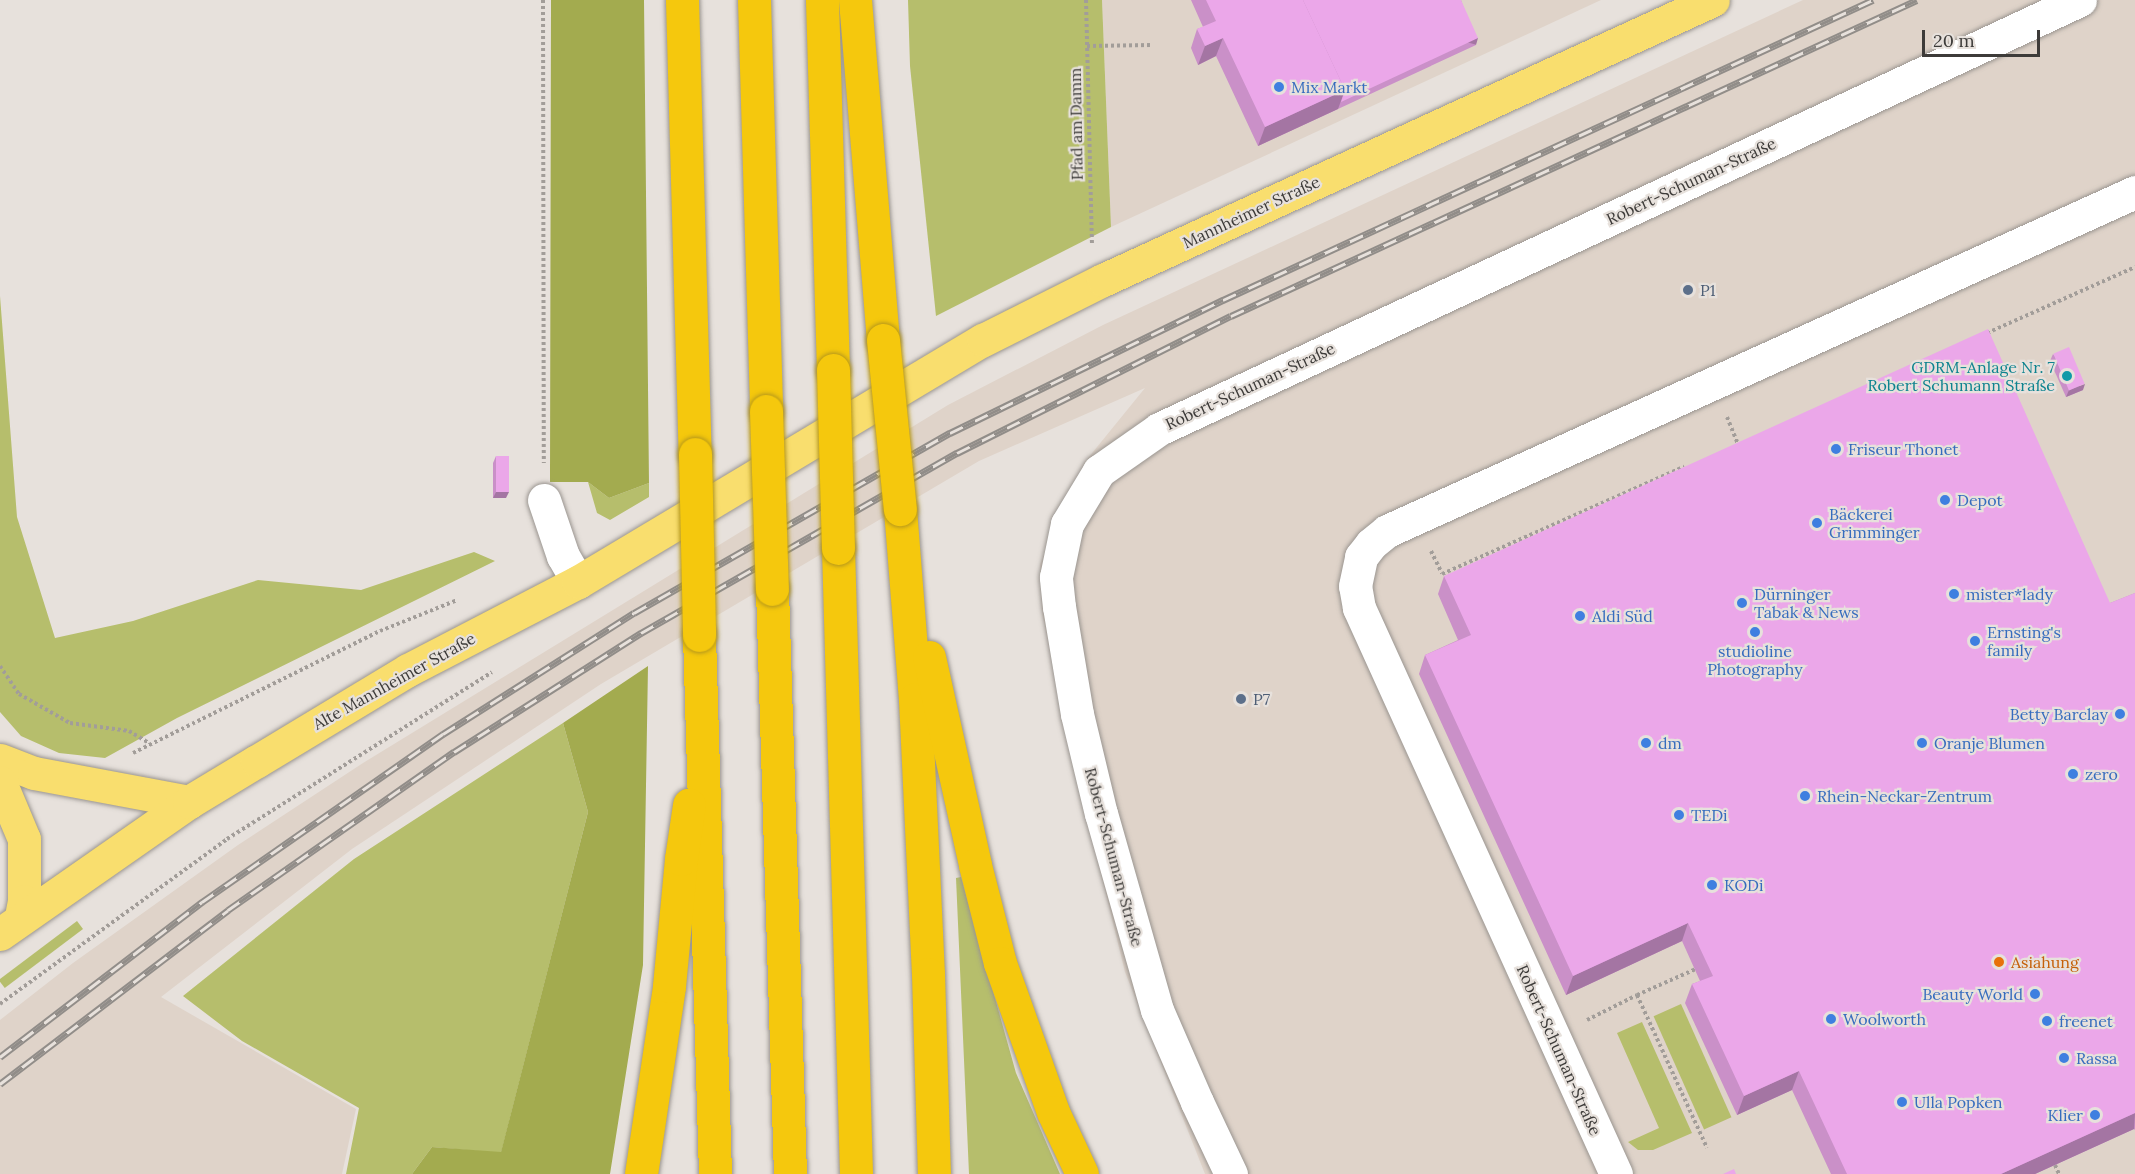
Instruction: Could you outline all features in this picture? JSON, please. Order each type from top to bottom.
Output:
[{"type":"highway","points":[[682,0],[715,1174]]},
{"type":"highway","points":[[754,0],[790,1174]]},
{"type":"highway","points":[[822,0],[856,1174]]},
{"type":"highway","points":[[855,0],[883,340],[906,557],[928,962],[934,1174]]},
{"type":"highway","points":[[906,557],[1000,963],[1053,1112],[1082,1174]]},
{"type":"highway","points":[[641,1174],[669,986],[681,859],[702,726]]},
{"type":"main road","name":"Mannheimer Straße","points":[[802,450],[983,340],[1103,280],[1713,0]]},
{"type":"main road","name":"Alte Mannheimer Straße","points":[[9,917],[189,802],[408,670],[578,582],[802,450]]},
{"type":"main road","points":[[0,760],[34,773],[189,802]]},
{"type":"main road","points":[[0,782],[24,839],[24,901],[9,917]]},
{"type":"lane","name":"Robert-Schuman-Straße","points":[[1231,1174],[1157,1010],[1101,814],[1077,714],[1056,577],[1067,524],[1099,471],[1159,429],[2080,0]]},
{"type":"lane","name":"Robert-Schuman-Straße","points":[[1616,1174],[1359,608],[1355,586],[1361,557],[1371,544],[1387,531],[2135,192]]},
{"type":"lane","points":[[544,500],[563,556],[578,582]]},
{"type":"path","points":[[543,0],[544,500]]},
{"type":"path","name":"Pfad am Damm","points":[[1083,251],[1092,247],[1086,0]]},
{"type":"path","points":[[1087,46],[1152,45]]},
{"type":"path","points":[[1982,335],[2135,267]]},
{"type":"path","points":[[1727,448],[1748,439]]},
{"type":"path","points":[[1416,518],[1442,574],[1694,463]]},
{"type":"path","points":[[0,666],[19,694],[70,723],[129,731],[149,743],[380,631],[466,596]]},
{"type":"path","points":[[0,1004],[227,839],[494,670]]},
{"type":"path","points":[[1589,1017],[1696,969]]},
{"type":"path","points":[[1637,995],[1707,1148]]},
{"type":"path","points":[[2055,1165],[2059,1174]]},
{"type":"shaded area","points":[[1102,0],[1601,0],[1111,227]]},
{"type":"shaded area","points":[[1803,0],[2135,0],[2135,1174],[1205,1174],[1125,972],[1065,727],[1042,612],[1040,564],[1084,463],[1145,388],[979,461],[601,684],[352,849],[161,997],[356,1109],[342,1174],[0,1174],[0,1020],[73,963],[238,845],[363,763],[948,405],[1103,325]]},
{"type":"green space","points":[[551,0],[644,0],[649,483],[609,498],[588,482],[550,482]]},
{"type":"green space","points":[[908,0],[1102,0],[1111,227],[936,316],[910,66]]},
{"type":"green space","points":[[0,296],[17,517],[55,638],[133,621],[258,580],[361,590],[474,552],[495,561],[177,718],[105,758],[59,753],[21,736],[0,712]]},
{"type":"green space","points":[[588,482],[609,498],[649,483],[649,497],[610,520],[597,513]]},
{"type":"green space","points":[[648,666],[643,965],[610,1174],[412,1174],[432,1147],[501,1152],[588,812],[563,723]]},
{"type":"green space","points":[[563,723],[588,812],[501,1153],[432,1147],[412,1174],[346,1174],[359,1108],[242,1041],[183,996],[354,859]]},
{"type":"green space","points":[[961,877],[1016,1073],[1060,1174],[969,1174],[956,878]]},
{"type":"green space","points":[[77,921],[83,929],[5,988],[0,979]]},
{"type":"green space","points":[[1681,1004],[1731,1117],[1704,1129],[1654,1016]]},
{"type":"green space","points":[[1642,1022],[1692,1133],[1653,1150],[1638,1150],[1628,1142],[1659,1128],[1617,1033]]},
{"type":"building","name":"Mix Markt","points":[[1206,0],[1303,0],[1345,90],[1265,127],[1223,38],[1205,46],[1197,29],[1216,21]]},
{"type":"building","points":[[1303,0],[1461,0],[1478,38],[1341,102],[1345,90]]},
{"type":"building","name":"Rhein-Neckar-Zentrum","points":[[1988,329],[2110,603],[2135,593],[2135,1113],[2001,1174],[1847,1174],[1799,1071],[1744,1096],[1692,984],[1713,976],[1688,923],[1573,976],[1425,655],[1471,635],[1444,576]]},
{"type":"building","name":"GDRM-Anlage Nr. 7 Robert Schumann Straße","points":[[2069,347],[2085,384],[2069,390],[2053,354]]},
{"type":"building","points":[[496,456],[509,456],[509,492],[496,492]]},
{"type":"building","points":[[1734,1169],[1736,1174],[1723,1174]]},
{"type":"railway","points":[[0,1057],[202,902],[443,734],[634,613],[950,433],[1223,300],[1873,0]]},
{"type":"railway","points":[[0,1084],[228,910],[454,752],[641,633],[957,453],[1231,316],[1917,0]]},
{"type":"place","name":"Mix Markt","points":[[1279,87]]},
{"type":"place","name":"P1","points":[[1688,290]]},
{"type":"place","name":"GDRM-Anlage Nr. 7 Robert Schumann Straße","points":[[2067,376]]},
{"type":"place","name":"Friseur Thonet","points":[[1836,449]]},
{"type":"place","name":"Depot","points":[[1945,500]]},
{"type":"place","name":"Bäckerei Grimminger","points":[[1817,523]]},
{"type":"place","name":"mister*lady","points":[[1954,594]]},
{"type":"place","name":"Dürninger Tabak & News","points":[[1742,603]]},
{"type":"place","name":"Aldi Süd","points":[[1580,616]]},
{"type":"place","name":"studioline Photography","points":[[1755,632]]},
{"type":"place","name":"Ernsting's family","points":[[1975,641]]},
{"type":"place","name":"P7","points":[[1241,699]]},
{"type":"place","name":"Betty Barclay","points":[[2120,714]]},
{"type":"place","name":"dm","points":[[1646,743]]},
{"type":"place","name":"Oranje Blumen","points":[[1922,743]]},
{"type":"place","name":"zero","points":[[2073,774]]},
{"type":"place","name":"Rhein-Neckar-Zentrum","points":[[1805,796]]},
{"type":"place","name":"TEDi","points":[[1679,815]]},
{"type":"place","name":"KODi","points":[[1712,885]]},
{"type":"place","name":"Asiahung","points":[[1999,962]]},
{"type":"place","name":"Beauty World","points":[[2035,994]]},
{"type":"place","name":"Woolworth","points":[[1831,1019]]},
{"type":"place","name":"freenet","points":[[2047,1021]]},
{"type":"place","name":"Rassa","points":[[2064,1058]]},
{"type":"place","name":"Ulla Popken","points":[[1902,1102]]},
{"type":"place","name":"Klier","points":[[2095,1115]]}]
